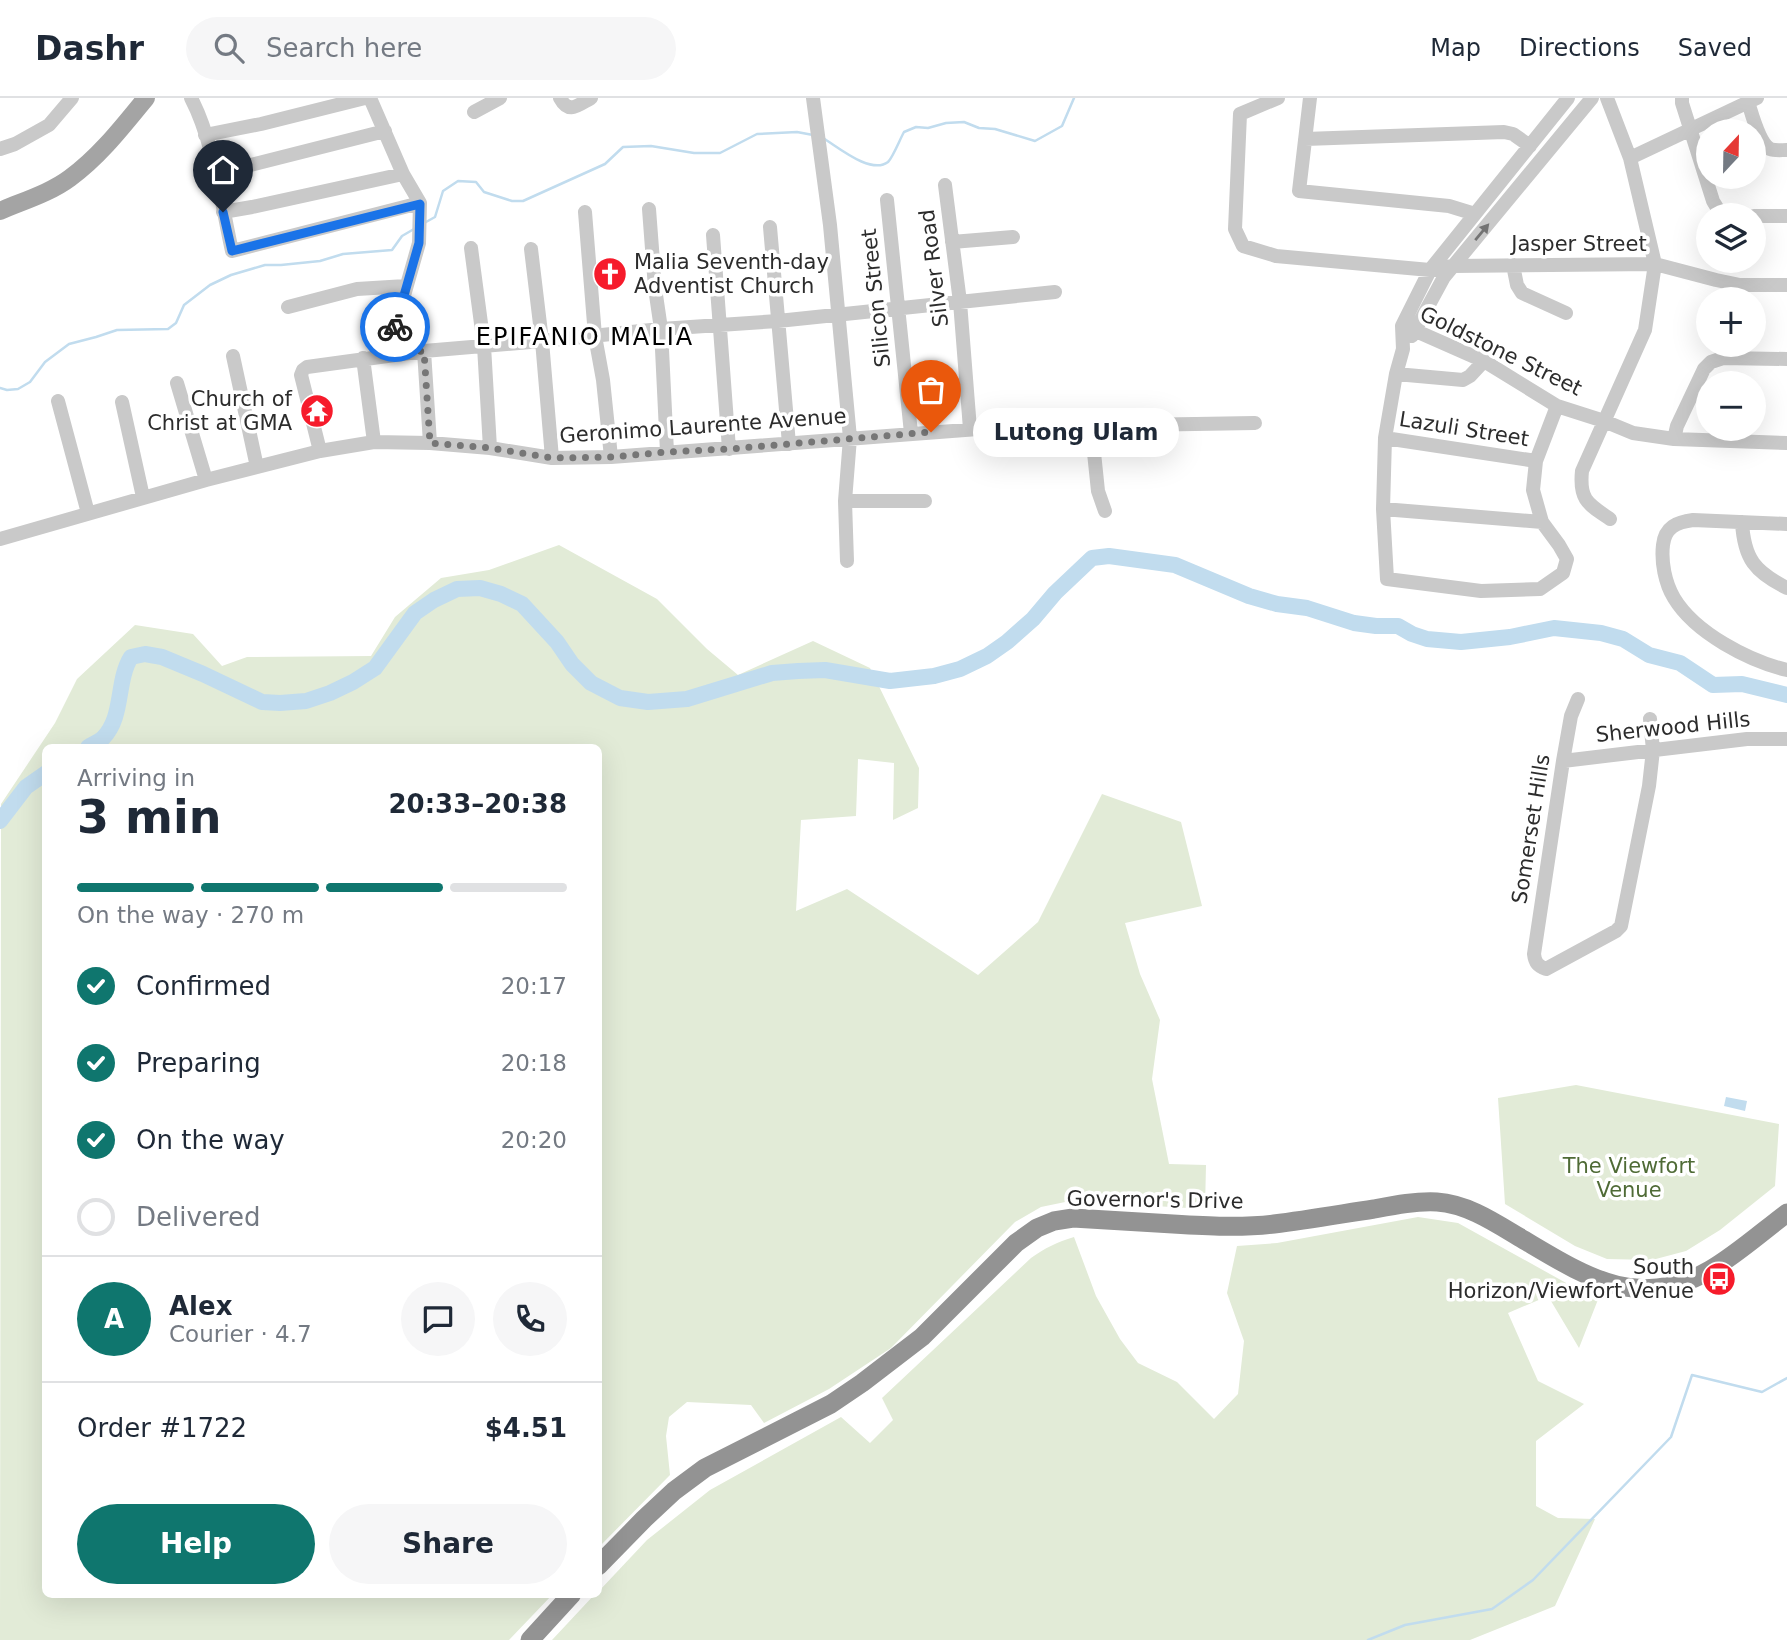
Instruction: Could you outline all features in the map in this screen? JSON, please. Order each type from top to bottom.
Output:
[{"type":"highway","name":"Governor's Drive","points":[[602,1562],[674,1491],[705,1468],[831,1404],[862,1383],[922,1337],[1016,1243],[1037,1228],[1054,1221],[1073,1218],[1216,1227],[1272,1225],[1415,1202],[1440,1202],[1463,1207],[1487,1217],[1592,1278],[1624,1288],[1643,1289],[1666,1287],[1712,1270],[1787,1213]]},
{"type":"highway","points":[[530,1640],[568,1598]]},
{"type":"main road","points":[[0,198],[49,178],[77,159],[98,139],[132,98]]},
{"type":"main road","points":[[0,211],[70,179],[111,141],[146,98]]},
{"type":"street","points":[[0,149],[15,144],[49,125],[72,98]]},
{"type":"street","points":[[191,98],[205,135],[232,251],[420,204]]},
{"type":"street","points":[[205,135],[368,98],[420,204],[419,243],[387,355]]},
{"type":"street","points":[[474,112],[500,98]]},
{"type":"street","points":[[560,98],[564,106],[572,108],[591,98]]},
{"type":"street","points":[[813,98],[839,314],[850,438],[845,501],[847,561]]},
{"type":"street","name":"Jasper Street","points":[[1278,98],[1240,114],[1235,229],[1243,246],[1276,256],[1430,270],[1453,266],[1655,264],[1740,285],[1787,285]]},
{"type":"street","points":[[1310,98],[1299,191],[1448,206],[1475,214]]},
{"type":"street","points":[[1557,406],[1536,461],[1533,490],[1542,522],[1567,559],[1563,573],[1540,589],[1481,591],[1387,579],[1383,509],[1385,438],[1396,374],[1430,270],[1569,98]]},
{"type":"street","points":[[1409,329],[1444,277],[1592,98]]},
{"type":"street","points":[[1607,98],[1630,158],[1655,264],[1645,330],[1582,471],[1581,487],[1588,504],[1610,519]]},
{"type":"street","points":[[1682,98],[1714,203]]},
{"type":"street","points":[[1630,158],[1752,100],[1762,140],[1768,148],[1787,150]]},
{"type":"street","points":[[215,173],[384,131]]},
{"type":"street","points":[[1305,139],[1504,132],[1513,134],[1530,146]]},
{"type":"street","points":[[223,212],[404,174]]},
{"type":"street","name":"Silver Road","points":[[945,185],[960,302],[970,429]]},
{"type":"street","name":"Silicon Street","points":[[887,200],[911,433]]},
{"type":"street","points":[[649,209],[661,329],[667,452]]},
{"type":"street","points":[[586,212],[596,337],[611,457]]},
{"type":"street","points":[[1766,216],[1787,216]]},
{"type":"street","points":[[770,227],[789,444]]},
{"type":"street","points":[[713,235],[729,449]]},
{"type":"street","points":[[952,242],[1013,237]]},
{"type":"street","points":[[471,248],[484,346],[490,448]]},
{"type":"street","points":[[531,248],[552,458]]},
{"type":"street","points":[[1513,265],[1517,285],[1522,293],[1566,313]]},
{"type":"street","points":[[288,307],[357,289],[407,286]]},
{"type":"street","points":[[320,451],[301,375],[307,367],[424,351],[778,321],[1055,292]]},
{"type":"street","name":"Goldstone Street","points":[[1409,329],[1485,361],[1557,406],[1633,433],[1674,439],[1787,443]]},
{"type":"street","points":[[424,351],[430,443]]},
{"type":"street","points":[[233,356],[257,467]]},
{"type":"street","points":[[363,358],[374,442]]},
{"type":"street","points":[[1674,439],[1677,426],[1704,369],[1711,362],[1723,358],[1787,359]]},
{"type":"street","points":[[1396,374],[1463,380],[1485,361]]},
{"type":"street","points":[[177,383],[206,480]]},
{"type":"street","points":[[58,401],[88,513]]},
{"type":"street","points":[[122,402],[143,497]]},
{"type":"street","name":"Geronimo Laurente Avenue","points":[[0,539],[206,480],[320,451],[374,442],[490,448],[552,458],[611,457],[1058,423],[1255,423]]},
{"type":"street","points":[[1091,424],[1098,491],[1104,511]]},
{"type":"street","name":"Lazuli Street","points":[[1385,438],[1536,461]]},
{"type":"street","points":[[845,501],[925,501]]},
{"type":"street","points":[[1383,509],[1542,522]]},
{"type":"street","points":[[1787,524],[1693,520],[1665,524],[1662,548],[1665,575],[1675,600],[1697,623],[1718,639],[1757,660],[1787,670]]},
{"type":"street","points":[[1742,522],[1748,557],[1755,566],[1787,588]]},
{"type":"street","name":"Somerset Hills","points":[[1578,699],[1571,716],[1563,761],[1534,954],[1539,967],[1553,967],[1621,926],[1649,786],[1653,750]]},
{"type":"street","points":[[1650,719],[1653,750]]},
{"type":"street","name":"Sherwood Hills","points":[[1563,761],[1747,739],[1787,739]]},
{"type":"green space","points":[[559,545],[657,599],[707,649],[738,675],[813,641],[870,668],[919,768],[918,808],[893,820],[894,763],[858,759],[856,816],[801,820],[796,911],[847,889],[978,975],[1038,922],[1102,794],[1181,822],[1202,906],[1125,923],[1140,974],[1160,1020],[1152,1079],[1169,1164],[1206,1165],[1205,1209],[1070,1201],[1041,1207],[1015,1222],[891,1348],[829,1389],[764,1423],[751,1405],[687,1402],[669,1417],[666,1436],[670,1475],[602,1544],[602,744],[42,744],[42,1598],[549,1598],[509,1640],[0,1640],[1,804],[55,723],[77,679],[135,625],[193,634],[222,666],[247,657],[371,656],[395,617],[441,578],[489,570]]},
{"type":"green space","name":"The Viewfort Venue","points":[[1576,1085],[1779,1124],[1775,1186],[1720,1230],[1686,1251],[1652,1260],[1607,1259],[1575,1246],[1505,1204],[1498,1098]]},
{"type":"green space","points":[[1418,1217],[1458,1223],[1568,1284],[1599,1297],[1579,1348],[1548,1296],[1508,1313],[1538,1381],[1584,1404],[1536,1441],[1536,1506],[1558,1518],[1595,1519],[1555,1606],[1470,1640],[552,1640],[591,1598],[602,1598],[602,1588],[647,1540],[710,1490],[841,1417],[870,1443],[893,1420],[882,1398],[1031,1258],[1074,1237],[1096,1296],[1120,1339],[1138,1363],[1177,1382],[1214,1419],[1238,1394],[1244,1341],[1227,1293],[1237,1246],[1277,1243]]},
{"type":"water","points":[[1726,1097],[1747,1101],[1745,1111],[1724,1106]]},
{"type":"waterway","points":[[823,138],[855,158],[873,165],[888,162],[904,132],[916,127],[928,128],[964,122],[1035,141],[1062,126],[1074,98]]},
{"type":"waterway","points":[[426,222],[435,217],[443,191],[458,181],[476,182],[484,192],[512,201],[523,201],[605,164],[623,147],[651,146],[694,153],[720,153],[757,134],[797,132],[813,135]]},
{"type":"waterway","points":[[0,388],[18,389],[30,382],[45,362],[69,344],[117,330],[168,329],[176,323],[184,305],[210,285],[231,275],[265,265],[320,261],[343,254],[392,250],[402,236],[414,229]]},
{"type":"waterway","points":[[93,744],[110,729],[114,720],[123,677],[131,657],[145,654],[162,657],[262,702],[306,701],[330,693],[375,668],[415,613],[457,589],[480,588],[522,604],[591,683],[620,698],[648,702],[687,699],[772,673],[825,670],[890,681],[934,676],[960,669],[987,656],[1007,642],[1092,558],[1109,556],[1175,565],[1249,596],[1277,604],[1307,608],[1354,623],[1398,626],[1427,639],[1461,642],[1510,637],[1554,628],[1601,633],[1623,639],[1649,655],[1680,663],[1713,685],[1742,684],[1787,695]]},
{"type":"waterway","points":[[0,821],[26,787],[42,776]]},
{"type":"waterway","points":[[1368,1640],[1405,1625],[1492,1609],[1533,1580],[1671,1437],[1692,1375],[1762,1392],[1787,1378]]},
{"type":"way so far","points":[[395,327],[387,355],[424,351],[430,443],[490,448],[552,458],[611,457],[931,432]]},
{"type":"place","name":"Malia Seventh-day Adventist Church","points":[[610,274]]},
{"type":"place","name":"Church of Christ at GMA","points":[[317,411]]},
{"type":"place","name":"Lutong Ulam","points":[[931,432]]},
{"type":"place","name":"South Horizon/Viewfort Venue","points":[[1719,1279]]},
{"type":"district","name":"EPIFANIO MALIA","points":[[585,337]]},
{"type":"route","points":[[223,212],[232,251],[420,204],[419,243],[395,327]]}]
